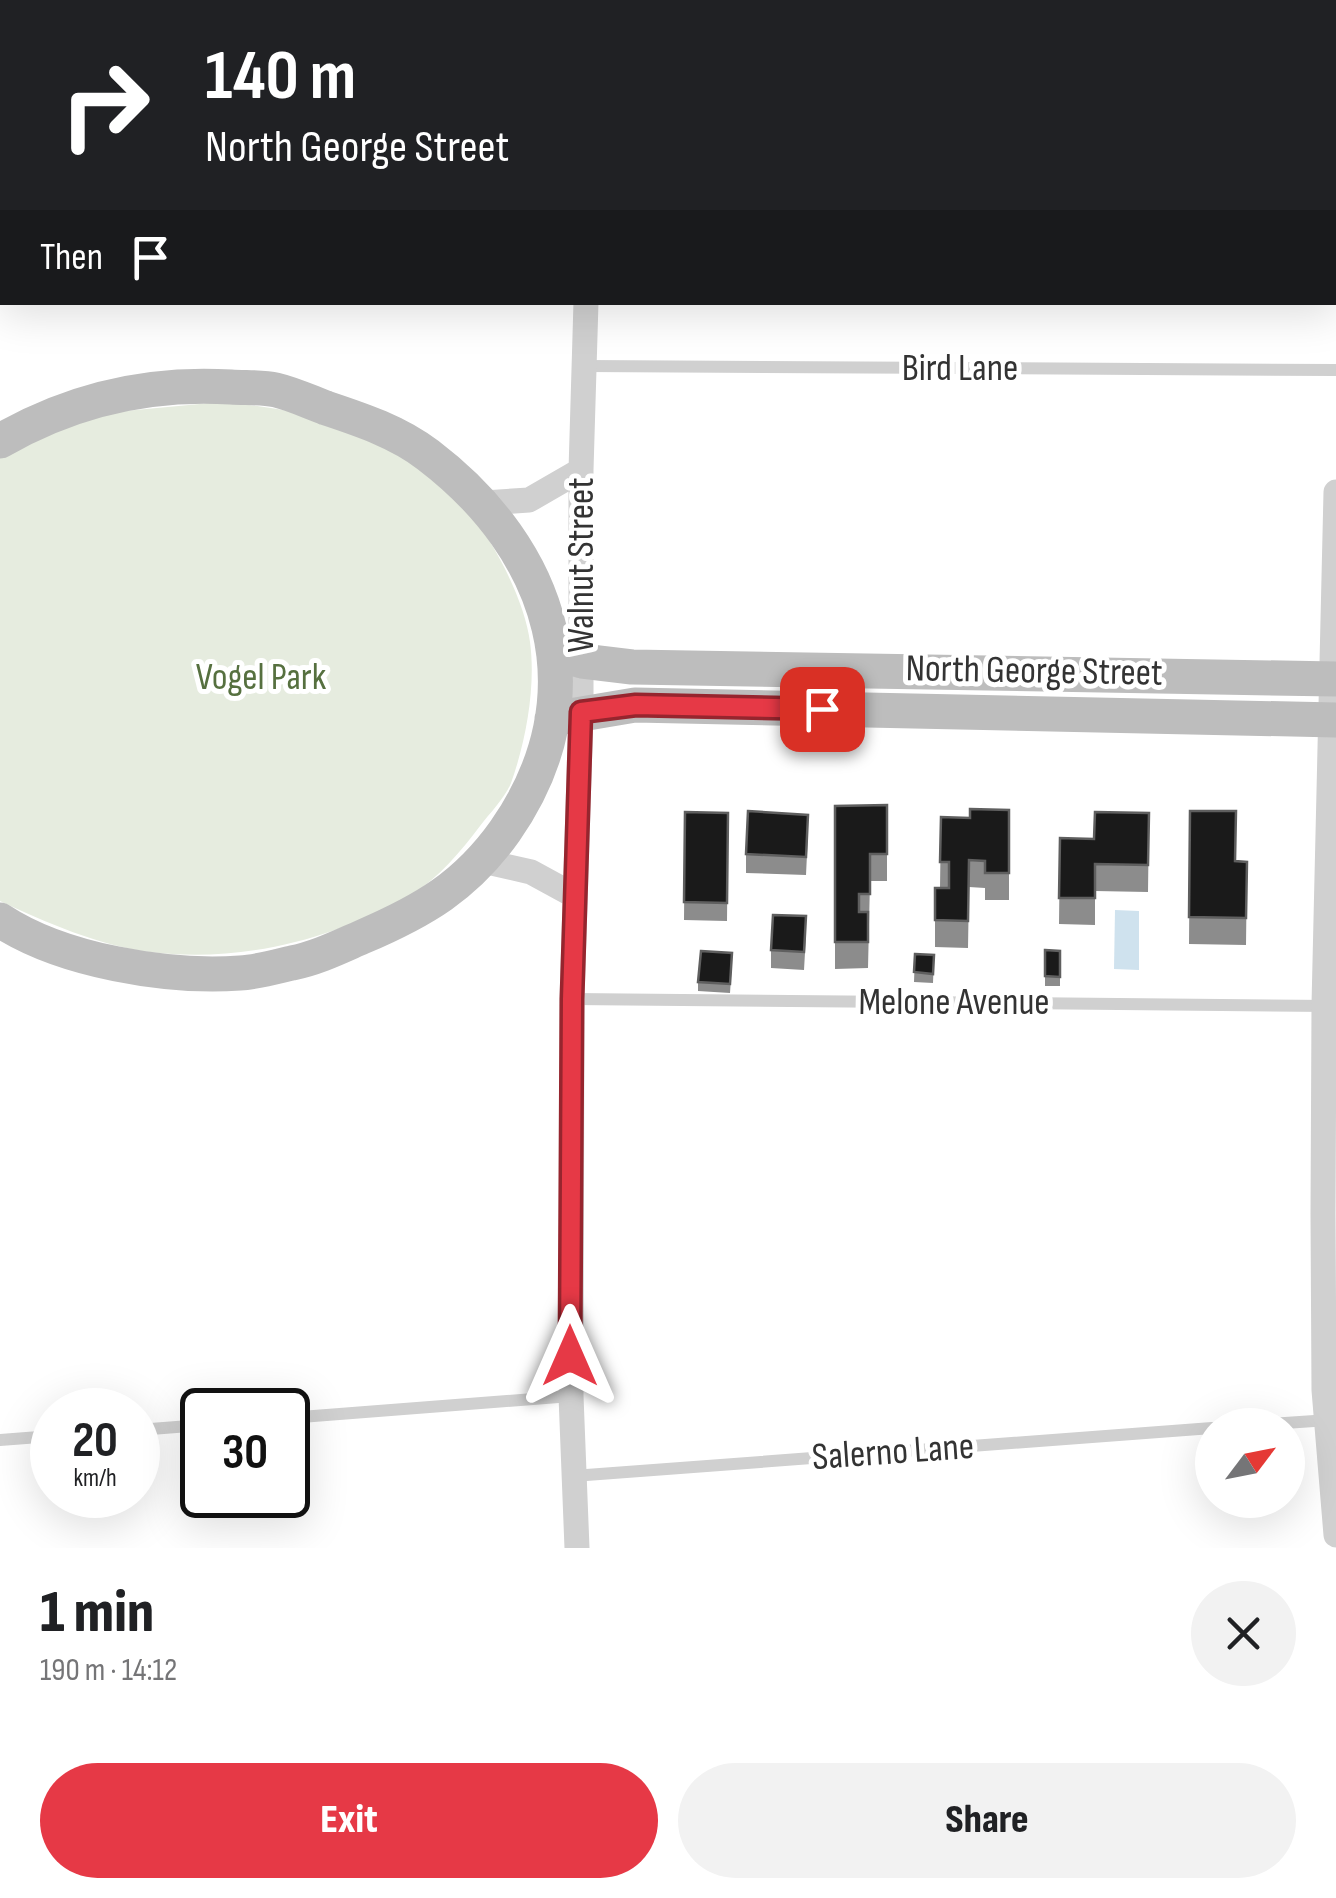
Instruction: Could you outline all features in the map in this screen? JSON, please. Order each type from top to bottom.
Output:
[{"type":"street","name":"Walnut Street","points":[[568,657],[581,470],[586,305]]},
{"type":"street","points":[[0,441],[30,424],[123,392],[195,385],[276,390],[377,425],[426,454],[484,504],[531,572],[568,657],[566,716],[575,896],[570,1396],[577,1548]]},
{"type":"street","points":[[484,504],[529,500],[581,470]]},
{"type":"street","points":[[1336,492],[1330,1006],[1331,1419],[1336,1536]]},
{"type":"street","name":"North George Street","points":[[568,657],[632,667],[1334,679]]},
{"type":"street","name":"North George Street","points":[[566,716],[636,705],[1333,720]]},
{"type":"street","points":[[0,920],[15,930],[76,954],[182,974],[242,973],[312,959],[408,918],[458,885],[483,861],[520,809],[566,716]]},
{"type":"street","points":[[483,861],[531,872],[575,896]]},
{"type":"lane","name":"Bird Lane","points":[[585,366],[1336,370]]},
{"type":"lane","name":"Melone Avenue","points":[[572,999],[1330,1006]]},
{"type":"lane","points":[[310,1416],[570,1396]]},
{"type":"lane","points":[[1305,1421],[1331,1419]]},
{"type":"lane","name":"Salerno Lane","points":[[573,1476],[1195,1429]]},
{"type":"lane","points":[[0,1440],[30,1438]]},
{"type":"green space","name":"Vogel Park","points":[[221,402],[285,411],[346,428],[406,460],[460,502],[494,548],[514,587],[527,625],[532,659],[528,714],[516,767],[505,794],[449,864],[411,895],[350,924],[285,944],[218,954],[150,952],[92,939],[0,901],[0,452],[93,414]]},
{"type":"water","points":[[1115,910],[1139,911],[1139,970],[1114,969]]},
{"type":"building","points":[[887,805],[887,854],[870,854],[870,894],[859,894],[859,912],[868,912],[868,942],[835,942],[835,806]]},
{"type":"building","points":[[970,809],[1009,810],[1009,873],[985,873],[985,861],[969,860],[968,921],[935,920],[935,888],[949,888],[949,862],[940,862],[941,817],[970,818]]},
{"type":"building","points":[[748,811],[808,815],[806,857],[746,854]]},
{"type":"building","points":[[1190,811],[1236,811],[1235,861],[1247,862],[1246,918],[1189,917]]},
{"type":"building","points":[[685,812],[728,813],[727,903],[684,902]]},
{"type":"building","points":[[1095,812],[1149,813],[1148,865],[1095,864],[1095,898],[1059,898],[1060,838],[1094,839]]},
{"type":"building","points":[[773,915],[806,916],[804,952],[771,950]]},
{"type":"building","points":[[1045,950],[1060,951],[1060,977],[1045,976]]},
{"type":"building","points":[[701,951],[732,953],[730,984],[698,982]]},
{"type":"building","points":[[915,954],[934,955],[933,974],[914,972]]},
{"type":"route","points":[[570,1356],[572,999],[581,712],[636,705],[822,709]]}]
